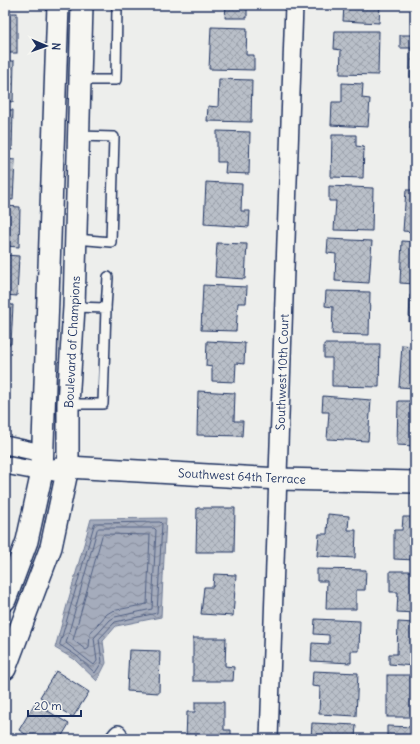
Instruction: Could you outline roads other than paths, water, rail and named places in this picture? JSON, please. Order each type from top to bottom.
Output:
[{"type":"street","name":"Boulevard of Champions","points":[[5,600],[27,541],[42,463],[58,5]]},
{"type":"street","name":"Boulevard of Champions","points":[[5,669],[51,547],[68,467],[68,404],[74,307],[82,5]]},
{"type":"street","name":"Southwest 10th Court","points":[[269,739],[294,5]]},
{"type":"street","points":[[5,445],[42,463]]},
{"type":"street","points":[[5,465],[42,463]]},
{"type":"street","name":"Southwest 64th Terrace","points":[[42,463],[68,467],[279,479],[415,482]]},
{"type":"lane","points":[[80,80],[116,80],[117,5]]},
{"type":"lane","points":[[76,239],[111,242],[114,137],[79,136]]},
{"type":"lane","points":[[68,404],[103,404],[108,277]]},
{"type":"lane","points":[[74,307],[106,308]]},
{"type":"water","points":[[166,518],[161,617],[116,626],[103,641],[106,663],[97,681],[74,659],[55,648],[91,519]]}]
